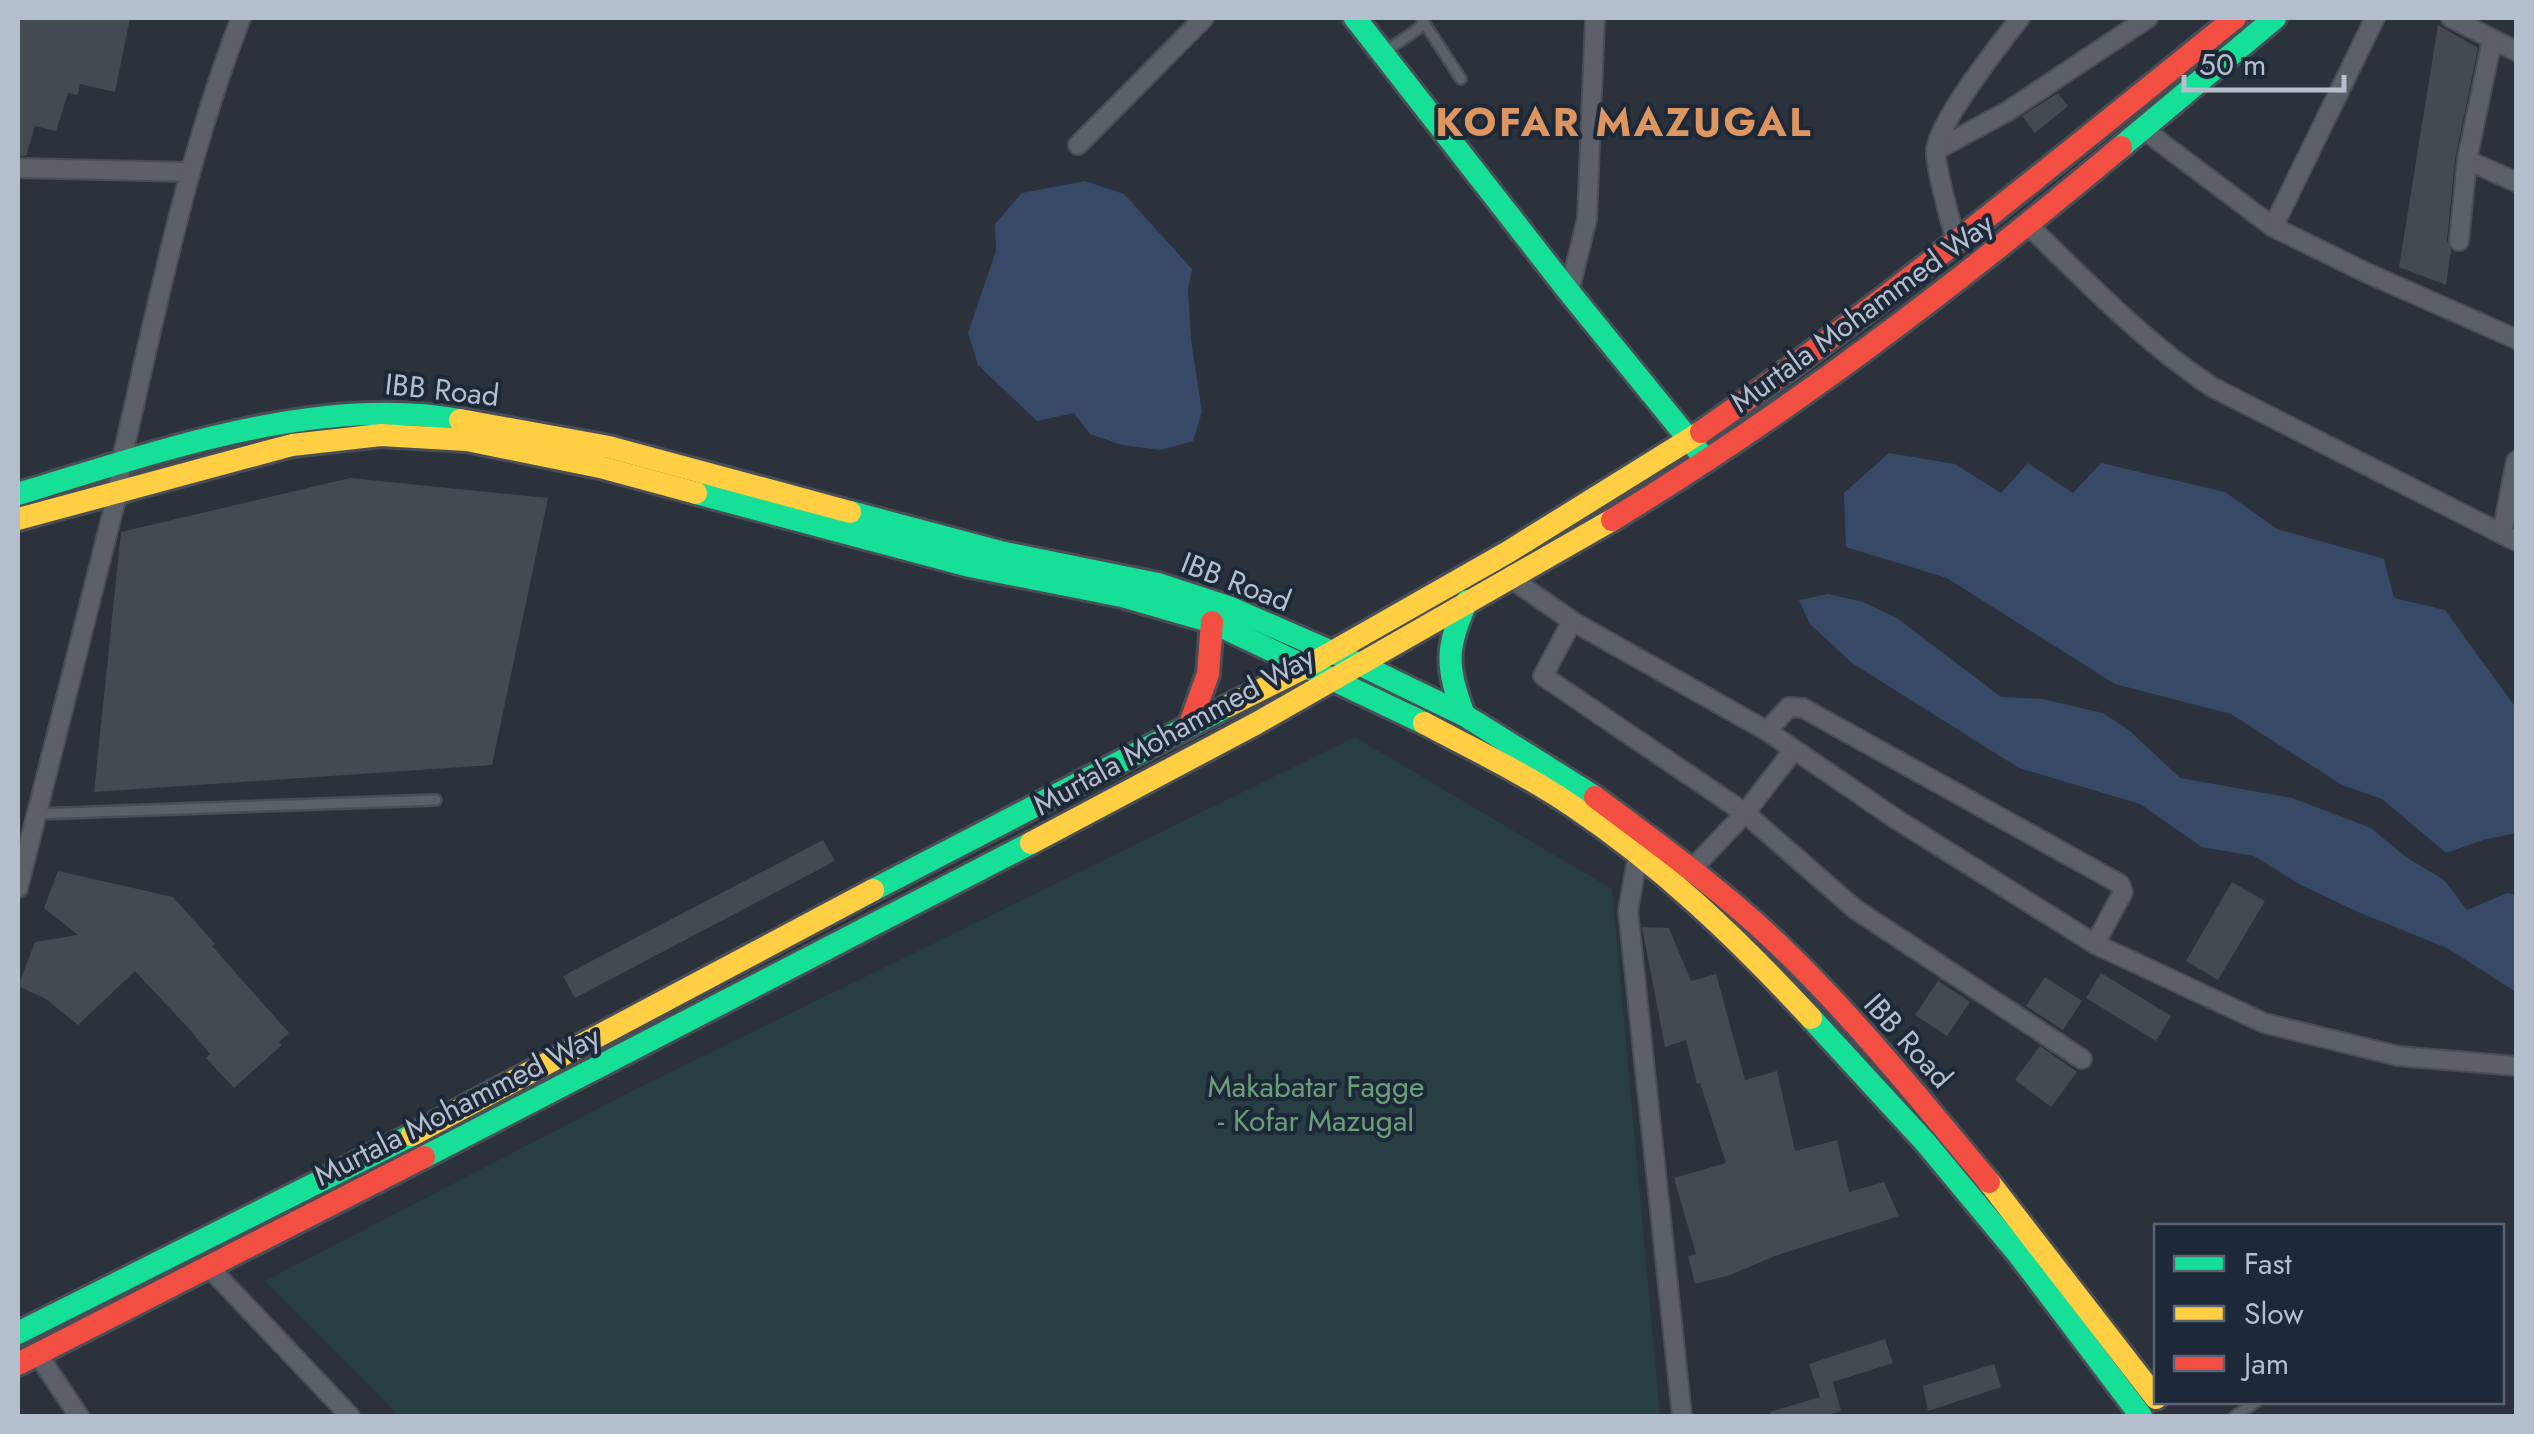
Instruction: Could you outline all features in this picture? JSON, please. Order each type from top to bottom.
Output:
[{"type":"main road","points":[[1355,18],[1569,292],[1691,439],[1706,463]]},
{"type":"main road","name":"Murtala Mohammed Way","points":[[18,1333],[312,1188],[554,1057],[1306,667],[1508,552],[1691,439],[1781,376],[1956,243],[2235,18]]},
{"type":"main road","name":"Murtala Mohammed Way","points":[[28,1360],[1070,823],[1332,679],[1706,463],[2029,226],[2275,18]]},
{"type":"main road","name":"IBB Road","points":[[18,494],[288,421],[401,413],[468,420],[608,447],[1000,552],[1158,584],[1231,608],[1464,715],[1588,791],[1692,869],[1782,948],[1903,1079],[2022,1223],[2154,1395]]},
{"type":"main road","name":"IBB Road","points":[[18,519],[292,444],[381,435],[467,440],[600,468],[970,566],[1122,596],[1212,622],[1394,706],[1526,778],[1638,854],[1704,910],[1770,974],[1925,1142],[2019,1256],[2141,1416]]},
{"type":"main road","points":[[1464,715],[1446,668],[1446,652],[1467,601]]},
{"type":"main road","points":[[1190,724],[1208,684],[1213,658],[1212,622]]},
{"type":"main road","points":[[554,1057],[568,1084]]},
{"type":"street","points":[[18,888],[118,491],[188,172],[241,18]]},
{"type":"street","points":[[1078,145],[1204,18]]},
{"type":"street","points":[[1569,292],[1587,218],[1595,18]]},
{"type":"street","points":[[1956,243],[1936,150],[1963,96],[2020,18]]},
{"type":"street","points":[[1936,150],[2008,111],[2148,18]]},
{"type":"street","points":[[2273,227],[2376,18]]},
{"type":"street","points":[[2451,18],[2516,52]]},
{"type":"street","points":[[2459,241],[2467,160],[2492,40]]},
{"type":"street","points":[[2143,128],[2273,227],[2516,338]]},
{"type":"street","points":[[2467,160],[2516,182]]},
{"type":"street","points":[[18,168],[188,172]]},
{"type":"street","points":[[2029,226],[2135,328],[2212,388],[2510,538],[2516,461]]},
{"type":"street","points":[[1509,577],[1572,621],[1767,732],[2095,944],[2264,1024],[2398,1056],[2516,1066]]},
{"type":"street","points":[[1572,621],[1542,676],[1745,814],[1855,909],[2082,1058]]},
{"type":"street","points":[[1767,732],[1788,707],[1803,708],[2120,884],[2123,892],[2095,944]]},
{"type":"street","points":[[1692,869],[1745,814],[1793,751]]},
{"type":"street","points":[[1638,854],[1628,911],[1682,1416]]},
{"type":"street","points":[[208,1266],[350,1416]]},
{"type":"street","points":[[28,1360],[80,1416]]},
{"type":"lane","points":[[1383,52],[1423,20],[1461,79]]},
{"type":"lane","points":[[36,814],[436,800]]},
{"type":"green space","name":"Makabatar Fagge - Kofar Mazugal","points":[[1355,737],[1612,889],[1660,1416],[399,1416],[265,1281],[634,1090]]},
{"type":"water","points":[[1085,181],[1124,194],[1192,269],[1188,289],[1191,340],[1202,412],[1193,441],[1160,450],[1122,445],[1090,434],[1074,413],[1037,421],[978,365],[968,333],[996,251],[995,224],[1022,193]]},
{"type":"water","points":[[1889,453],[1955,464],[2001,493],[2028,463],[2073,493],[2101,463],[2225,492],[2277,529],[2384,559],[2394,598],[2445,610],[2516,708],[2516,833],[2446,853],[2382,799],[2342,785],[2231,714],[2115,684],[1947,578],[1846,547],[1844,493]]},
{"type":"water","points":[[1828,594],[1863,602],[1897,618],[2001,697],[2042,699],[2103,713],[2130,731],[2180,778],[2292,798],[2371,828],[2406,857],[2444,880],[2467,910],[2507,893],[2516,895],[2516,992],[2447,948],[2301,885],[2254,856],[2202,847],[2140,804],[2019,768],[1852,663],[1810,624],[1799,600]]},
{"type":"building","points":[[18,18],[130,18],[115,92],[80,84],[78,95],[68,93],[56,131],[35,126],[26,156],[18,156]]},
{"type":"building","points":[[2438,25],[2478,48],[2455,159],[2446,285],[2399,267]]},
{"type":"building","points":[[2058,93],[2068,106],[2035,133],[2022,116]]},
{"type":"building","points":[[350,478],[548,498],[492,765],[94,792],[121,532]]},
{"type":"building","points":[[823,840],[835,861],[575,998],[563,976]]},
{"type":"building","points":[[58,871],[173,897],[289,1033],[279,1042],[282,1045],[234,1088],[206,1058],[210,1054],[191,1031],[135,971],[78,1025],[46,999],[18,986],[35,942],[78,935],[44,908]]},
{"type":"building","points":[[2232,882],[2265,901],[2218,980],[2186,961]]},
{"type":"building","points":[[1642,927],[1669,928],[1691,981],[1716,974],[1745,1080],[1777,1071],[1795,1151],[1837,1140],[1849,1192],[1884,1182],[1899,1216],[1695,1284],[1688,1256],[1696,1254],[1674,1178],[1726,1163],[1700,1083],[1697,1084],[1686,1040],[1665,1047]]},
{"type":"building","points":[[2101,973],[2171,1016],[2156,1041],[2086,998]]},
{"type":"building","points":[[2045,977],[2082,1001],[2063,1030],[2026,1006]]},
{"type":"building","points":[[1938,981],[1970,1002],[1947,1036],[1915,1015]]},
{"type":"building","points":[[2040,1046],[2077,1072],[2051,1107],[2015,1080]]},
{"type":"building","points":[[1885,1339],[1893,1363],[1833,1382],[1841,1411],[1823,1416],[1771,1416],[1770,1412],[1820,1397],[1809,1364]]},
{"type":"building","points":[[1994,1364],[2001,1387],[1928,1411],[1923,1386]]},
{"type":"traffic: fast","points":[[1355,18],[1700,453]]},
{"type":"traffic: fast","points":[[2121,147],[2275,18]]},
{"type":"traffic: fast","points":[[18,494],[180,446],[293,421],[406,414],[460,420]]},
{"type":"traffic: fast","points":[[696,493],[970,566],[1122,596],[1212,622],[1424,723]]},
{"type":"traffic: fast","points":[[850,512],[1000,552],[1158,584],[1231,608],[1464,715],[1595,797]]},
{"type":"traffic: fast","points":[[1464,715],[1450,658],[1467,601]]},
{"type":"traffic: fast","points":[[873,890],[1228,706]]},
{"type":"traffic: fast","points":[[424,1157],[1031,843]]},
{"type":"traffic: fast","points":[[1811,1018],[1925,1142],[2019,1255],[2141,1416]]},
{"type":"traffic: fast","points":[[18,1333],[412,1135]]},
{"type":"traffic: slow","points":[[460,420],[609,447],[850,512]]},
{"type":"traffic: slow","points":[[1228,706],[1306,667],[1508,552],[1701,432]]},
{"type":"traffic: slow","points":[[18,519],[292,445],[381,435],[467,440],[600,467],[696,493]]},
{"type":"traffic: slow","points":[[1031,843],[1257,723],[1612,520]]},
{"type":"traffic: slow","points":[[1424,723],[1553,794],[1636,852],[1727,932],[1811,1018]]},
{"type":"traffic: slow","points":[[412,1135],[873,890]]},
{"type":"traffic: slow","points":[[1989,1182],[2154,1395]]},
{"type":"traffic: jam","points":[[1701,432],[1905,281],[2235,18]]},
{"type":"traffic: jam","points":[[1612,520],[1745,435],[1873,344],[2121,147]]},
{"type":"traffic: jam","points":[[1190,724],[1208,674],[1212,622]]},
{"type":"traffic: jam","points":[[1595,797],[1713,887],[1780,946],[1862,1032],[1989,1182]]},
{"type":"traffic: jam","points":[[18,1364],[424,1157]]},
{"type":"district","name":"KOFAR MAZUGAL","points":[[1624,122]]}]
